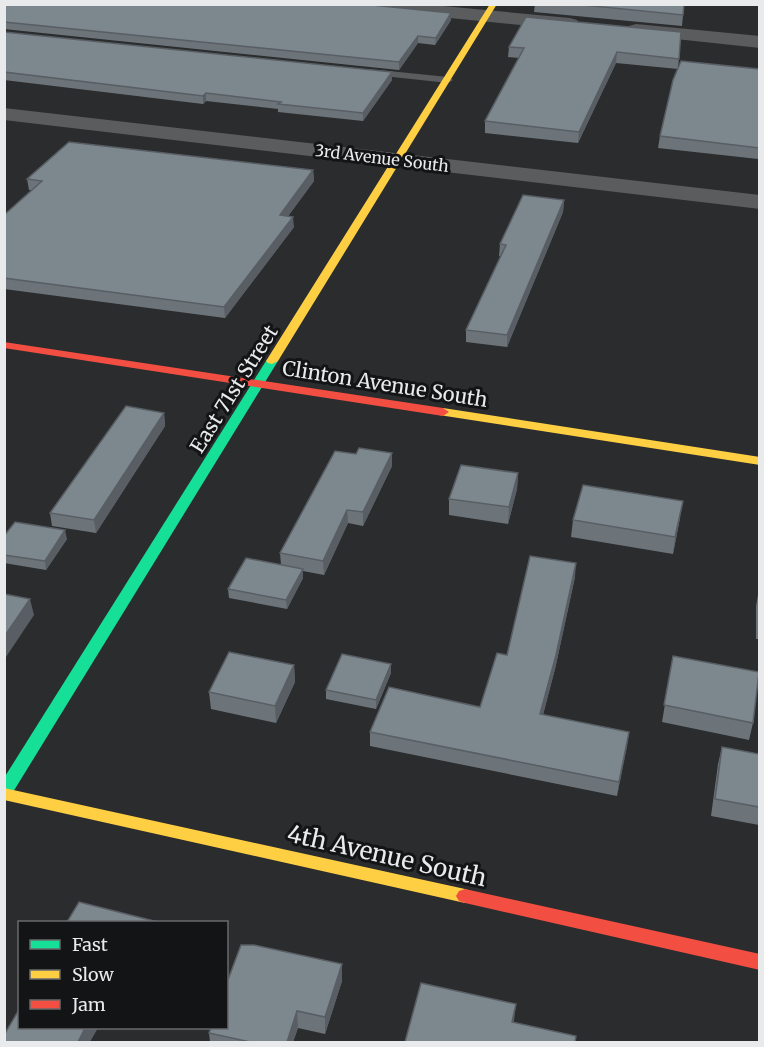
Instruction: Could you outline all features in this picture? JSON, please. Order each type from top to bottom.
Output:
[{"type":"street","points":[[359,4],[490,10],[594,26]]},
{"type":"street","name":"East 71st Street","points":[[4,793],[260,384],[490,10]]},
{"type":"street","points":[[617,29],[759,42]]},
{"type":"street","name":"3rd Avenue South","points":[[4,114],[759,202]]},
{"type":"street","name":"Clinton Avenue South","points":[[4,345],[759,461]]},
{"type":"street","name":"4th Avenue South","points":[[4,793],[759,962]]},
{"type":"lane","points":[[354,70],[448,80]]},
{"type":"building","points":[[4,4],[362,4],[451,13],[436,38],[418,36],[399,62],[4,22]]},
{"type":"building","points":[[573,4],[684,4],[683,15]]},
{"type":"building","points":[[526,17],[681,32],[679,59],[617,52],[579,132],[485,121],[524,48],[509,47]]},
{"type":"building","points":[[4,32],[392,72],[363,113],[278,104],[281,102],[206,93],[203,96],[4,72]]},
{"type":"building","points":[[681,61],[759,69],[759,148],[660,136],[673,80]]},
{"type":"building","points":[[69,142],[313,170],[280,215],[293,217],[224,307],[4,278],[4,215],[42,181],[27,179]]},
{"type":"building","points":[[523,195],[564,200],[507,335],[466,330],[506,245],[500,244]]},
{"type":"building","points":[[126,406],[164,413],[94,520],[50,513]]},
{"type":"building","points":[[359,448],[392,453],[363,512],[347,510],[323,561],[280,553],[335,451],[356,454]]},
{"type":"building","points":[[461,465],[518,473],[509,507],[449,499]]},
{"type":"building","points":[[583,485],[683,501],[675,537],[573,520]]},
{"type":"building","points":[[15,522],[65,530],[45,561],[4,555],[4,536]]},
{"type":"building","points":[[530,556],[576,563],[556,655],[540,714],[629,732],[619,782],[370,732],[389,687],[480,707],[497,653],[507,655]]},
{"type":"building","points":[[246,558],[303,569],[286,600],[228,589]]},
{"type":"building","points":[[4,594],[30,599],[4,637]]},
{"type":"building","points":[[229,652],[294,665],[275,706],[209,692]]},
{"type":"building","points":[[342,654],[391,664],[376,700],[326,690]]},
{"type":"building","points":[[673,656],[759,672],[753,723],[664,705]]},
{"type":"building","points":[[722,747],[759,754],[759,807],[715,799]]},
{"type":"building","points":[[79,902],[154,921],[68,921]]},
{"type":"building","points":[[241,945],[254,945],[342,964],[325,1017],[297,1011],[287,1042],[250,1042],[209,1033],[211,1029],[228,1029],[228,980]]},
{"type":"building","points":[[421,983],[516,1004],[512,1022],[576,1036],[575,1042],[405,1042]]},
{"type":"building","points":[[18,1011],[18,1029],[84,1029],[78,1042],[4,1042],[4,1035]]},
{"type":"traffic: fast","points":[[4,793],[272,361]]},
{"type":"traffic: slow","points":[[272,361],[494,4]]},
{"type":"traffic: slow","points":[[443,412],[760,461]]},
{"type":"traffic: slow","points":[[4,794],[465,896]]},
{"type":"traffic: jam","points":[[4,345],[443,412]]},
{"type":"traffic: jam","points":[[465,896],[760,962]]}]
